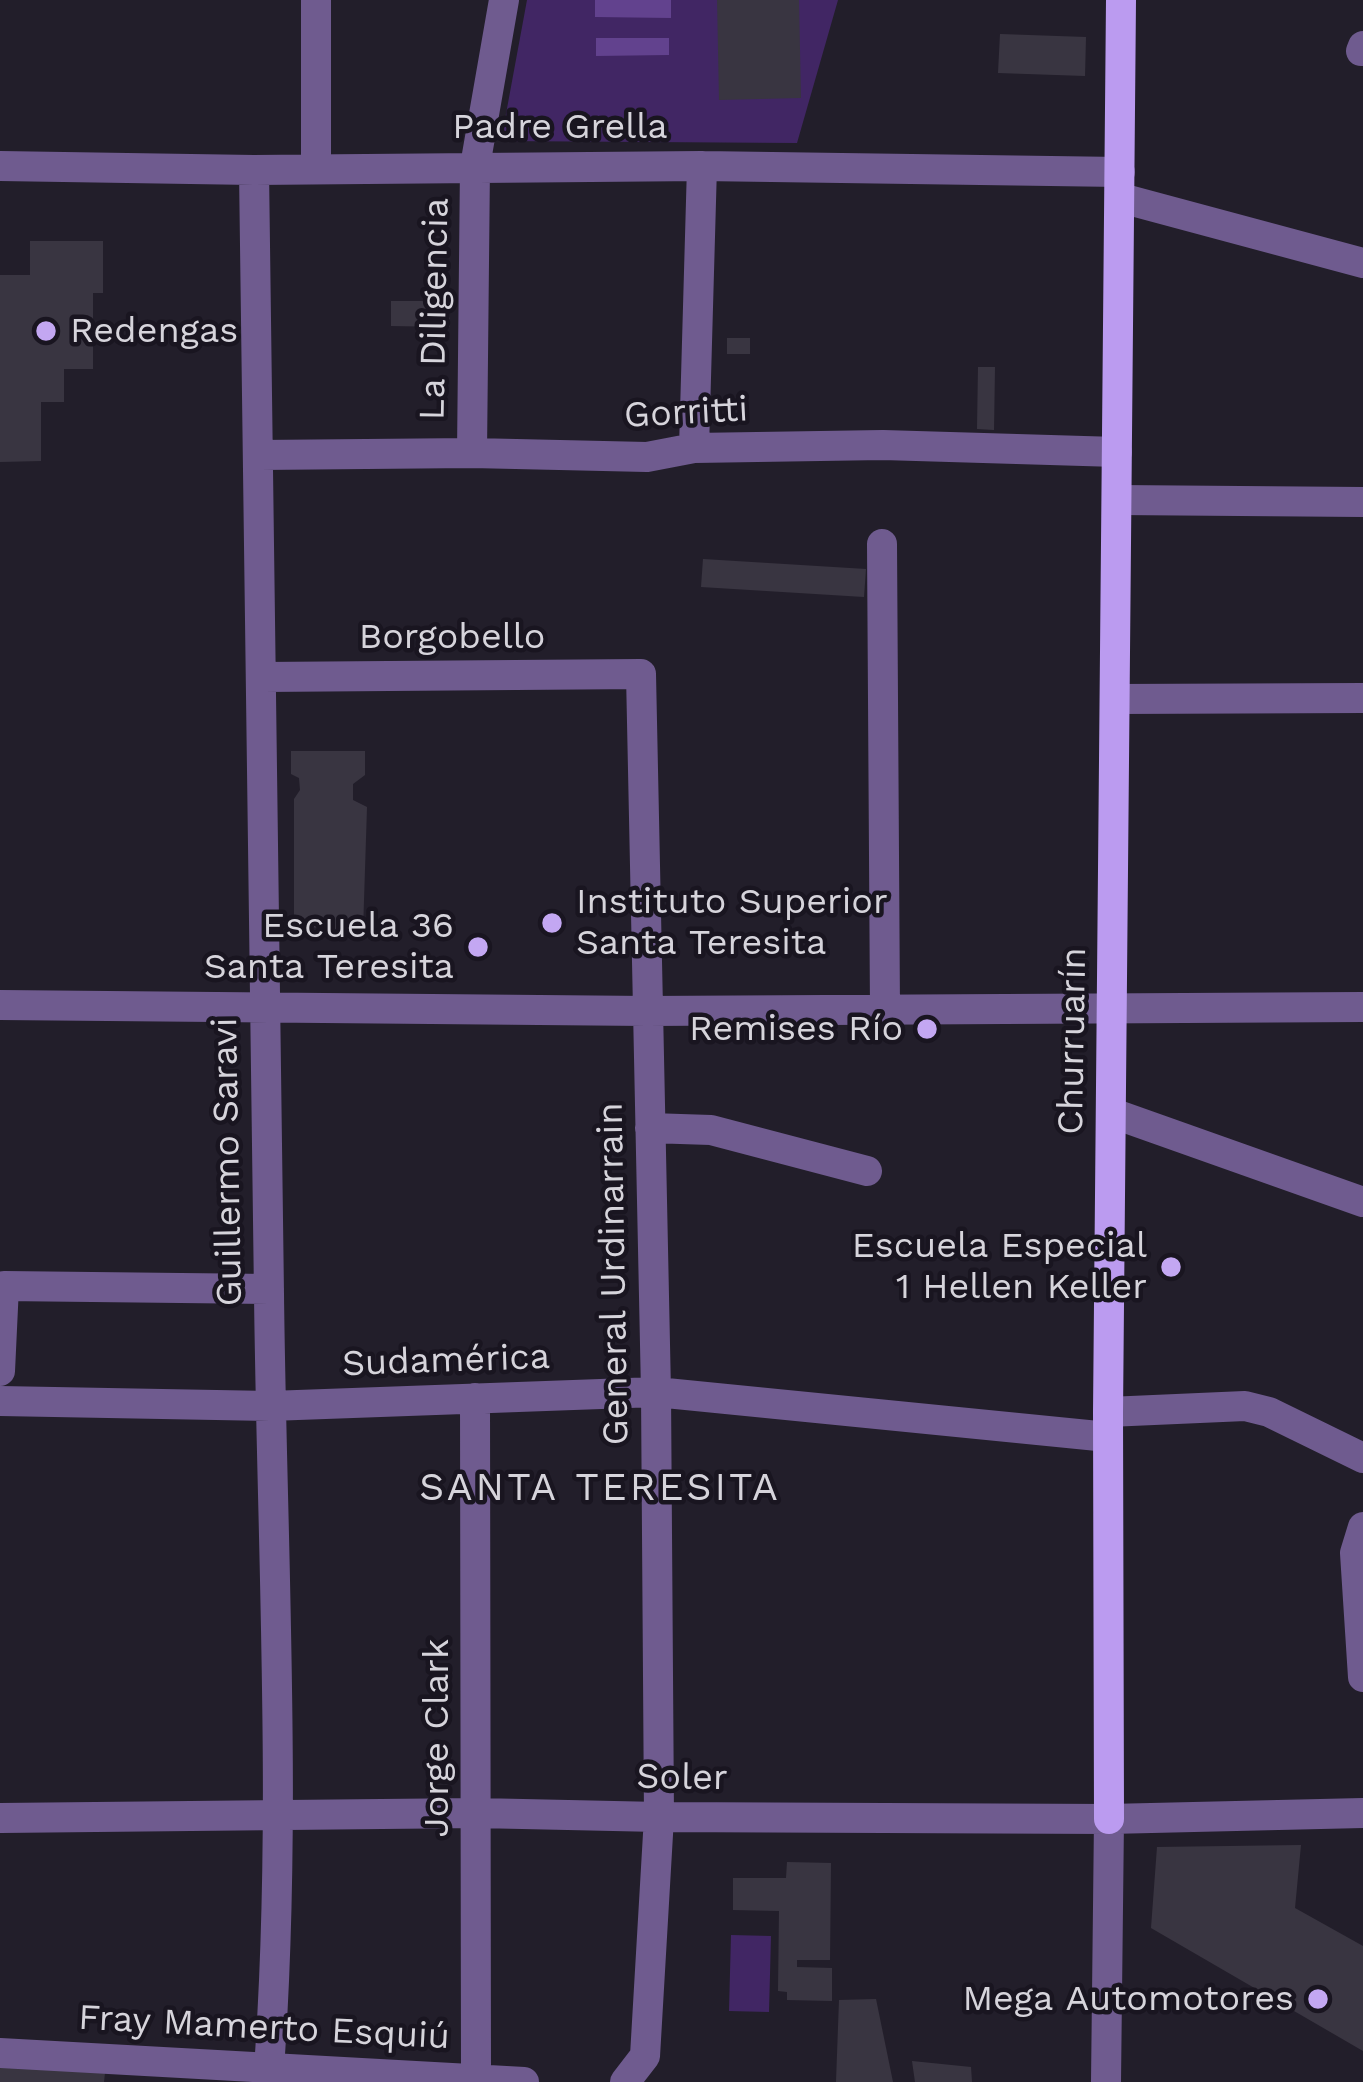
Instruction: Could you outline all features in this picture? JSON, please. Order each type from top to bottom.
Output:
[{"type":"main road","name":"Churruarín","points":[[1109,1819],[1121,0]]},
{"type":"street","points":[[316,0],[316,167]]},
{"type":"street","name":"La Diligencia","points":[[472,453],[475,166],[504,0]]},
{"type":"street","name":"Padre Grella","points":[[0,166],[254,170],[702,166],[1120,185],[1363,263]]},
{"type":"street","points":[[694,448],[702,166]]},
{"type":"street","name":"Guillermo Saravi","points":[[254,170],[278,1814],[269,2074]]},
{"type":"street","name":"Gorritti","points":[[260,455],[472,453],[647,458],[694,448],[884,445],[1117,452]]},
{"type":"street","points":[[1118,500],[1363,502]]},
{"type":"street","points":[[882,544],[885,1010]]},
{"type":"street","name":"Borgobello","points":[[263,677],[641,674]]},
{"type":"street","name":"General Urdinarrain","points":[[626,2082],[645,2056],[659,1817],[656,1392],[641,674]]},
{"type":"street","points":[[1116,699],[1363,698]]},
{"type":"street","points":[[0,1005],[647,1011],[1363,1007]]},
{"type":"street","points":[[1112,1113],[1363,1202]]},
{"type":"street","points":[[650,1128],[711,1130],[867,1172]]},
{"type":"street","points":[[0,1372],[4,1286],[268,1289]]},
{"type":"street","name":"Sudamérica","points":[[0,1402],[270,1406],[656,1392],[1108,1425],[1245,1406],[1269,1412],[1363,1458]]},
{"type":"street","name":"Jorge Clark","points":[[475,1398],[476,2079]]},
{"type":"street","points":[[1363,1527],[1355,1553],[1363,1677]]},
{"type":"street","name":"Soler","points":[[0,1818],[477,1813],[1109,1819],[1363,1813]]},
{"type":"street","name":"Churruarín","points":[[1106,2082],[1109,1819]]},
{"type":"street","name":"Fray Mamerto Esquiú","points":[[0,2054],[269,2074],[524,2082]]},
{"type":"shaded area","points":[[527,0],[838,0],[797,143],[501,141]]},
{"type":"shaded area","points":[[595,0],[671,0],[671,18],[595,17]]},
{"type":"shaded area","points":[[596,38],[669,38],[669,55],[596,56]]},
{"type":"shaded area","points":[[731,1935],[771,1936],[769,2012],[729,2011]]},
{"type":"building","points":[[717,0],[799,0],[801,98],[719,100]]},
{"type":"building","points":[[1000,34],[1086,37],[1085,76],[998,73]]},
{"type":"building","name":"Redengas","points":[[30,241],[103,241],[103,293],[93,293],[93,369],[64,369],[64,402],[41,402],[41,461],[0,462],[0,275],[30,275]]},
{"type":"building","points":[[391,301],[450,301],[450,327],[391,326]]},
{"type":"building","points":[[727,338],[750,338],[750,354],[727,354]]},
{"type":"building","points":[[978,367],[995,367],[994,430],[977,429]]},
{"type":"building","points":[[703,559],[866,569],[864,597],[701,587]]},
{"type":"building","points":[[291,751],[365,751],[365,775],[353,784],[353,800],[367,807],[363,931],[294,926],[294,799],[300,790],[299,778],[291,774]]},
{"type":"building","name":"Mega Automotores","points":[[1301,1845],[1295,1908],[1363,1946],[1363,2051],[1151,1928],[1157,1847]]},
{"type":"building","points":[[787,1862],[831,1863],[830,1960],[797,1960],[797,1967],[832,1968],[832,2001],[787,2000],[787,1992],[778,1991],[779,1911],[733,1910],[733,1878],[786,1878]]},
{"type":"building","points":[[876,1999],[893,2082],[836,2082],[839,2000]]},
{"type":"building","points":[[912,2061],[971,2067],[972,2082],[915,2082]]},
{"type":"building","points":[[0,2066],[105,2073],[104,2082],[0,2082]]},
{"type":"place","name":"Redengas","points":[[46,331]]},
{"type":"place","name":"Instituto Superior Santa Teresita","points":[[552,923]]},
{"type":"place","name":"Escuela 36 Santa Teresita","points":[[478,947]]},
{"type":"place","name":"Remises Río","points":[[927,1029]]},
{"type":"place","name":"Escuela Especial 1 Hellen Keller","points":[[1171,1267]]},
{"type":"place","name":"Mega Automotores","points":[[1318,1999]]},
{"type":"district","name":"SANTA TERESITA","points":[[600,1489]]}]
